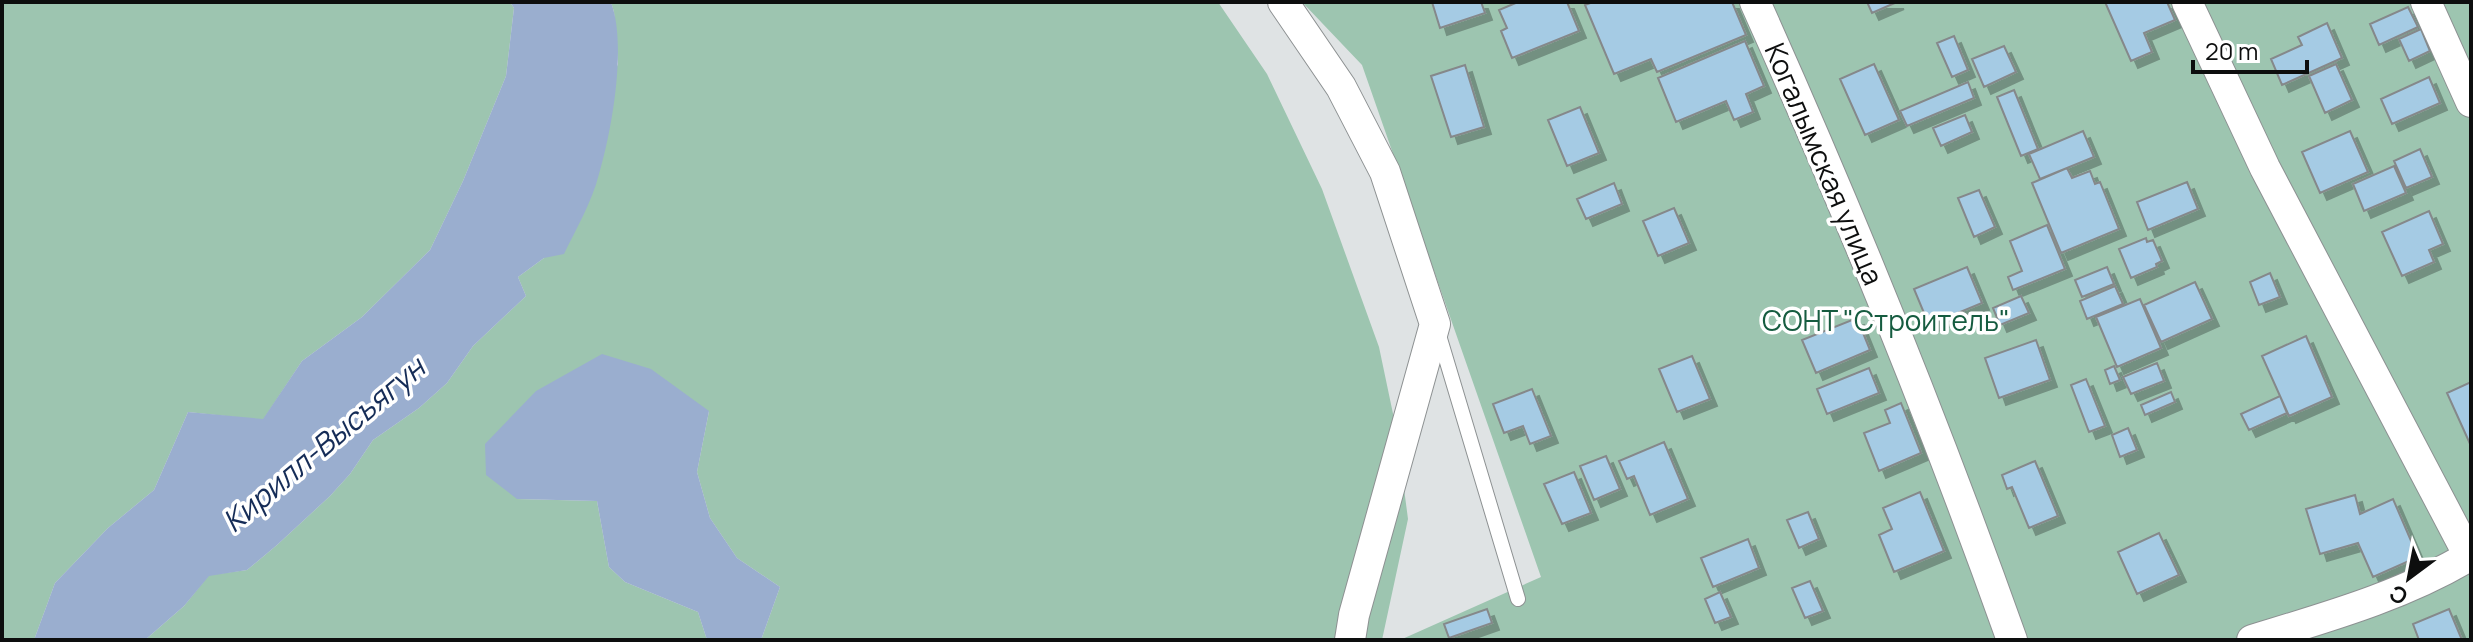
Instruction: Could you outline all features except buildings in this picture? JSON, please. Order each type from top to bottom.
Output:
[{"type":"street","points":[[1283,2],[1341,87],[1385,172],[1435,324],[1354,615],[1350,640]]},
{"type":"street","name":"Когалымская улица","points":[[1755,2],[1802,107],[1955,483],[2012,640]]},
{"type":"street","points":[[2187,2],[2265,168],[2470,555],[2425,581],[2353,609],[2252,640]]},
{"type":"street","points":[[2426,2],[2471,102]]},
{"type":"lane","points":[[1435,324],[1518,599]]},
{"type":"green space","points":[[2,2],[510,2],[514,8],[506,76],[463,181],[430,250],[362,317],[302,361],[263,420],[188,412],[154,490],[108,528],[55,583],[34,640],[2,640]]},
{"type":"green space","points":[[611,2],[1218,2],[1267,74],[1322,189],[1379,347],[1396,428],[1408,519],[1382,640],[761,640],[780,587],[737,558],[710,518],[697,472],[709,411],[517,499],[597,501],[609,567],[625,582],[698,612],[707,640],[145,640],[184,606],[209,575],[247,570],[277,545],[330,496],[350,474],[373,440],[419,408],[447,383],[473,346],[526,296],[518,277],[544,258],[618,64]]},
{"type":"green space","name":"СОНТ \"Строитель\"","points":[[1302,2],[2471,2],[2471,640],[1400,640],[1541,577],[1362,65]]},
{"type":"water","name":"Кирилл-Высъягун","points":[[510,2],[611,2],[616,20],[618,64],[609,135],[592,195],[564,254],[544,258],[518,277],[526,296],[473,346],[447,383],[419,408],[373,440],[350,474],[330,496],[247,570],[209,576],[184,606],[145,640],[34,640],[55,583],[108,528],[154,490],[188,412],[263,419],[302,361],[362,317],[430,250],[463,181],[506,76],[514,8]]},
{"type":"water","points":[[602,354],[651,369],[709,411],[697,472],[710,518],[737,558],[780,587],[761,640],[707,640],[698,612],[625,582],[609,567],[597,501],[517,499],[486,475],[485,444],[536,391]]}]
